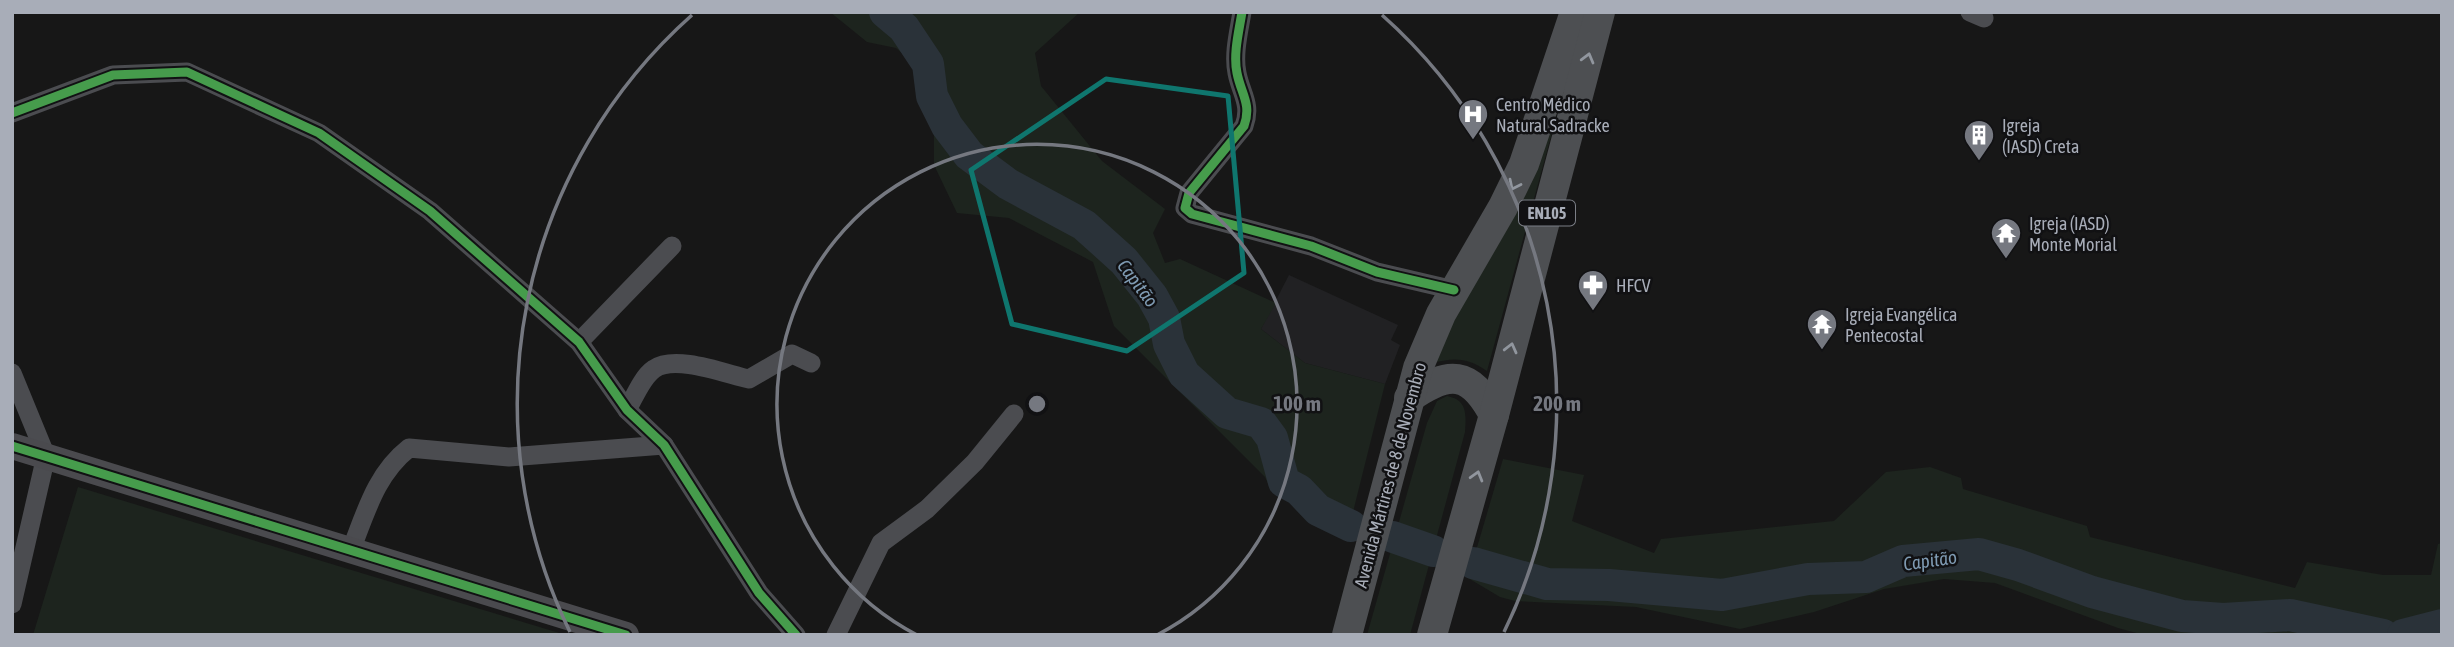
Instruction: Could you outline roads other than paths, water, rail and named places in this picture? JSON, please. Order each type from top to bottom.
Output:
[{"type":"main road","name":"Avenida Mártires de 8 de Novembro","points":[[1347,635],[1409,398],[1429,340],[1524,164],[1541,122],[1575,12]]},
{"type":"main road","name":"EN105","points":[[1432,635],[1494,415],[1600,12]]},
{"type":"main road","points":[[1409,398],[1440,380],[1459,378],[1478,389],[1494,415]]},
{"type":"street","points":[[1242,12],[1236,57],[1237,74],[1248,113],[1244,126],[1189,193],[1185,208],[1192,214],[1311,246],[1377,272],[1454,290]]},
{"type":"street","points":[[12,113],[113,75],[187,72],[319,133],[430,211],[579,342],[627,410],[664,445],[759,593],[796,635]]},
{"type":"street","points":[[579,342],[672,246]]},
{"type":"street","points":[[627,410],[651,372],[664,365],[704,366],[750,379],[792,354],[811,363]]},
{"type":"street","points":[[12,373],[46,456],[12,604]]},
{"type":"street","points":[[836,635],[881,543],[927,509],[975,462],[1014,414]]},
{"type":"street","points":[[351,550],[376,487],[391,462],[409,448],[509,457],[664,445]]},
{"type":"street","points":[[12,446],[626,635]]},
{"type":"waterway","name":"Capitão","points":[[885,12],[904,28],[928,64],[932,96],[947,126],[969,155],[1008,184],[1084,225],[1124,261],[1152,296],[1164,318],[1169,344],[1184,374],[1227,413],[1261,423],[1272,438],[1284,482],[1299,490],[1318,510],[1351,526]]},
{"type":"waterway","name":"Capitão","points":[[1393,537],[1433,551]]},
{"type":"waterway","name":"Capitão","points":[[1473,563],[1547,584],[1609,585],[1722,595],[1808,579],[1866,577],[1903,561],[1979,554],[2092,592],[2182,616],[2223,619],[2290,615],[2383,635]]},
{"type":"waterway","name":"Capitão","points":[[2403,635],[2442,625]]},
{"type":"place","name":"Centro Médico Natural Sadracke","points":[[1473,141]]},
{"type":"place","name":"Igreja (IASD) Creta","points":[[1979,162]]},
{"type":"place","name":"Igreja (IASD) Monte Morial","points":[[2006,260]]},
{"type":"place","name":"HFCV","points":[[1593,312]]},
{"type":"place","name":"Igreja Evangélica Pentecostal","points":[[1822,351]]}]
